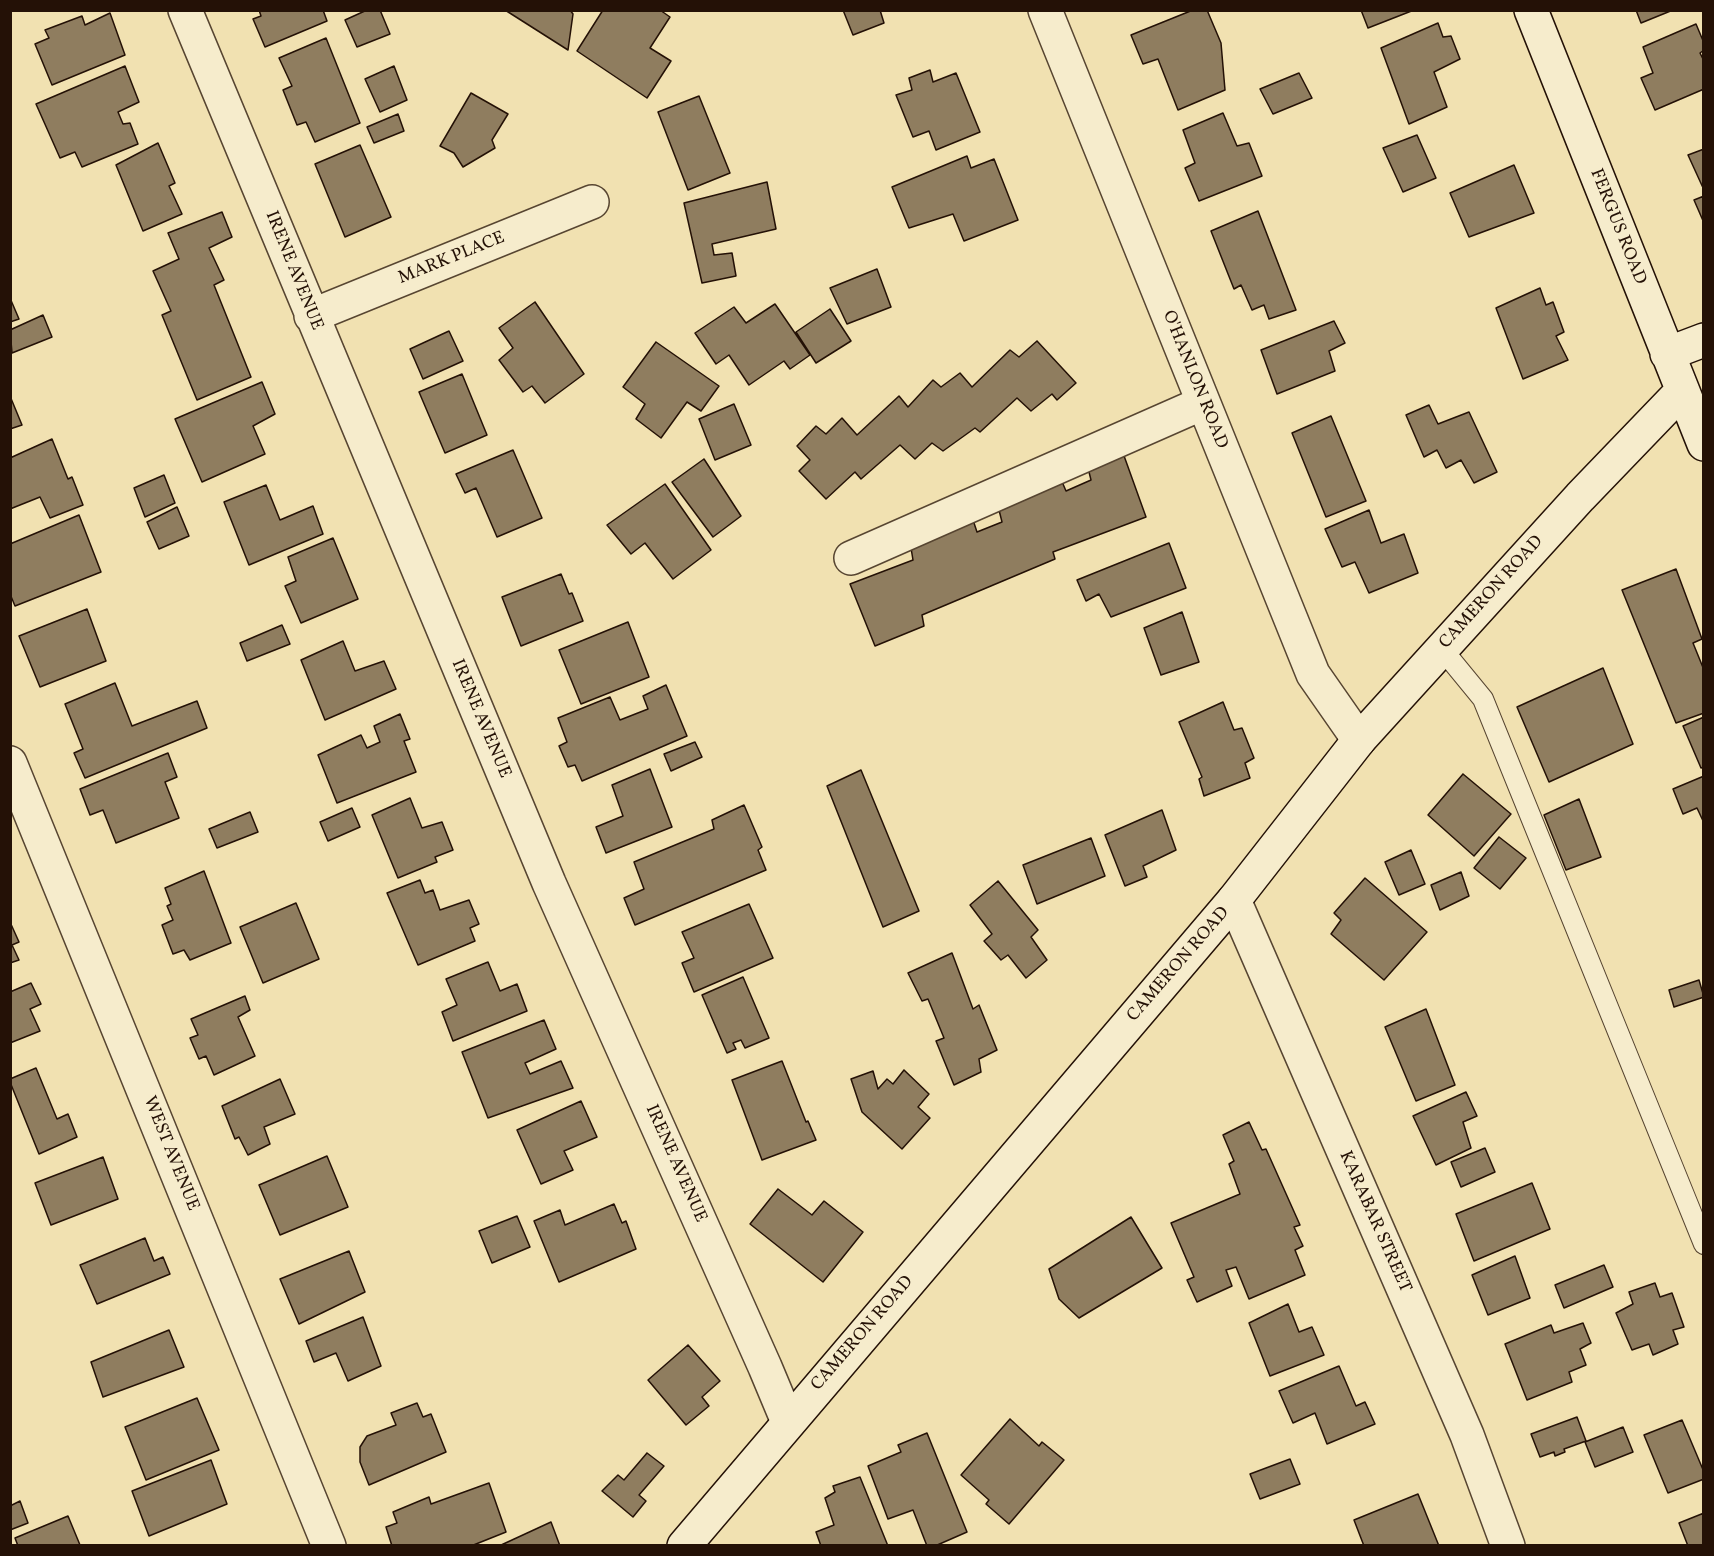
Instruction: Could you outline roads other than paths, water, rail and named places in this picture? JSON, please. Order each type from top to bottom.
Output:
[{"type":"street","name":"IRENE AVENUE","points":[[186,10],[311,316],[549,883],[788,1422]]},
{"type":"street","name":"O'HANLON ROAD","points":[[1045,10],[1313,674],[1359,740]]},
{"type":"street","name":"FERGUS ROAD","points":[[1530,10],[1704,444]]},
{"type":"street","name":"MARK PLACE","points":[[311,316],[592,202]]},
{"type":"street","points":[[1667,354],[1704,340]]},
{"type":"street","name":"CAMERON ROAD","points":[[684,1545],[1234,900],[1359,740],[1580,496],[1682,391]]},
{"type":"street","points":[[851,558],[1203,403]]},
{"type":"street","name":"WEST AVENUE","points":[[10,763],[329,1545]]},
{"type":"street","name":"KARABAR STREET","points":[[1234,900],[1467,1435],[1508,1545]]},
{"type":"lane","points":[[1442,649],[1483,699],[1704,1244]]}]
